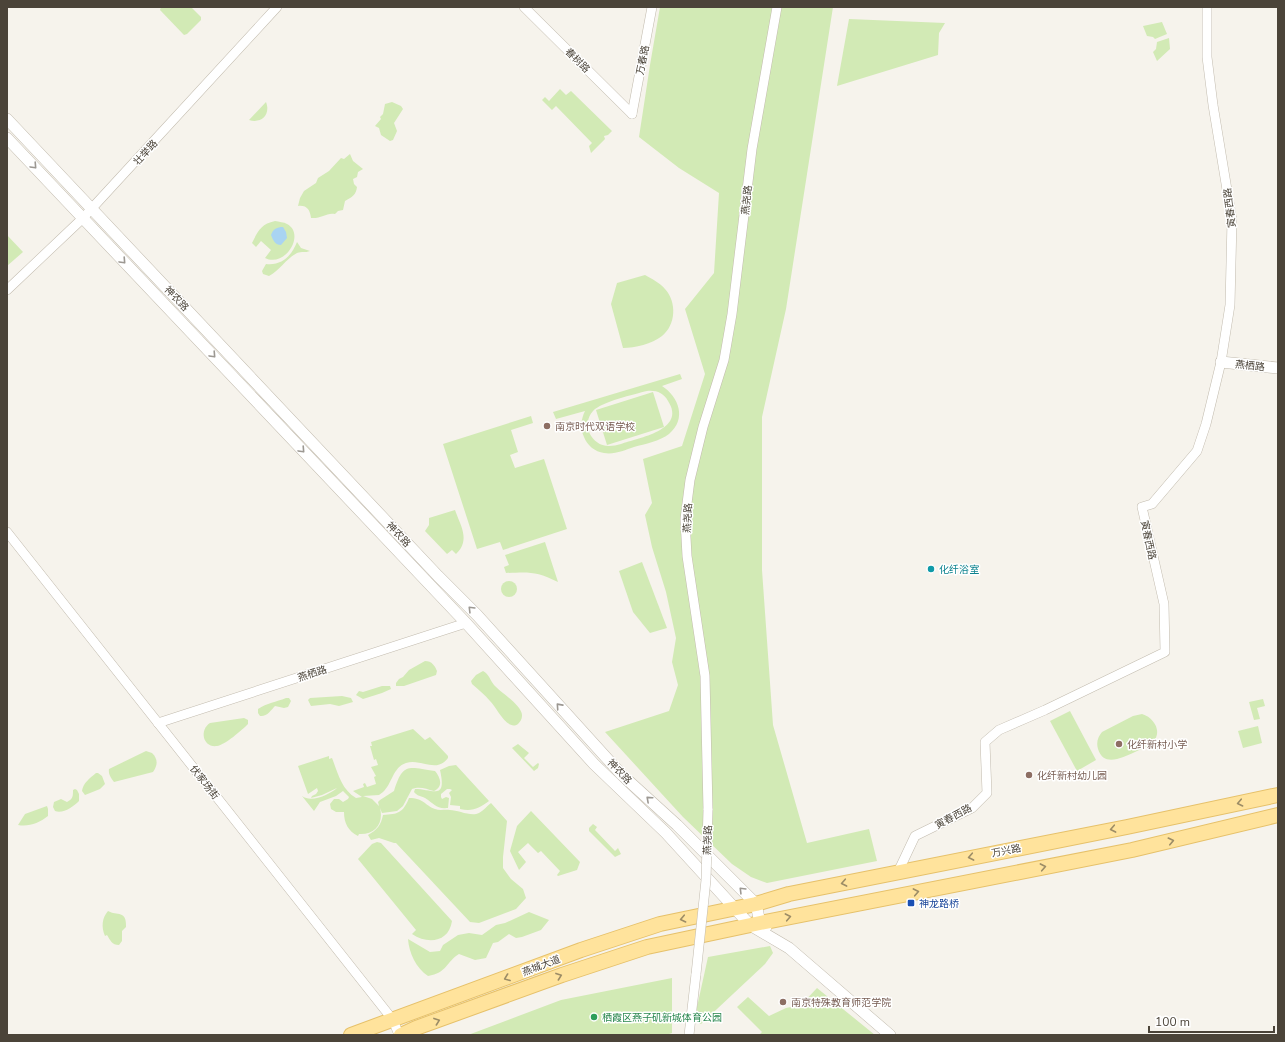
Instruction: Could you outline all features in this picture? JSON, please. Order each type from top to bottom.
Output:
[{"type":"main road","name":"万兴路","points":[[735,908],[756,904],[789,894],[1171,818],[1278,795]]},
{"type":"main road","points":[[755,924],[1132,850],[1278,815]]},
{"type":"main road","name":"燕城大道","points":[[350,1035],[581,950],[660,924],[735,908]]},
{"type":"main road","name":"燕城大道","points":[[400,1035],[554,978],[647,947],[755,924]]},
{"type":"street","name":"壮举路","points":[[7,290],[92,209],[277,7]]},
{"type":"street","name":"春树路","points":[[524,7],[632,114]]},
{"type":"street","name":"万春路","points":[[632,114],[652,7]]},
{"type":"street","name":"燕尧路","points":[[689,1035],[706,880],[708,810],[705,676],[687,556],[686,519],[690,480],[703,427],[724,360],[732,314],[752,149],[777,7]]},
{"type":"street","name":"寅春西路","points":[[898,872],[915,836],[972,808],[986,793],[986,742],[999,730],[1045,710],[1165,652],[1164,604],[1142,507],[1152,504],[1197,451],[1206,424],[1221,362],[1230,305],[1232,220],[1213,105],[1207,57],[1207,7]]},
{"type":"street","name":"神农路","points":[[7,119],[438,576],[477,615],[622,775],[677,825],[756,904]]},
{"type":"street","name":"神农路","points":[[7,138],[466,623],[594,764],[666,833],[735,908],[789,948],[890,1035]]},
{"type":"street","name":"燕栖路","points":[[1221,362],[1278,368]]},
{"type":"street","name":"伏家场街","points":[[7,532],[393,1020],[400,1035]]},
{"type":"street","name":"燕栖路","points":[[158,723],[466,623]]},
{"type":"street","points":[[755,924],[756,904]]},
{"type":"green space","points":[[161,7],[191,7],[201,17],[201,20],[187,34],[184,35],[160,10]]},
{"type":"green space","points":[[660,7],[833,7],[786,309],[762,417],[762,570],[773,725],[807,843],[869,829],[877,861],[767,883],[751,877],[732,864],[683,817],[605,732],[669,711],[678,685],[672,662],[676,638],[666,592],[652,547],[645,515],[652,503],[643,459],[682,446],[705,374],[685,309],[714,273],[719,193],[679,168],[639,137]]},
{"type":"green space","points":[[849,19],[945,23],[939,33],[938,55],[837,86]]},
{"type":"green space","points":[[1162,22],[1167,34],[1155,39],[1147,36],[1143,26]]},
{"type":"green space","points":[[1169,38],[1170,49],[1157,61],[1153,52],[1156,49],[1157,42]]},
{"type":"green space","points":[[560,89],[566,95],[571,91],[612,131],[608,135],[604,136],[605,139],[591,153],[589,146],[592,143],[556,106],[552,110],[542,100],[545,97],[549,101]]},
{"type":"green space","points":[[266,102],[267,111],[264,117],[257,121],[249,120]]},
{"type":"green space","points":[[392,102],[401,106],[403,109],[394,123],[397,131],[393,140],[390,141],[381,135],[379,128],[375,126],[381,119],[380,117],[383,114],[385,104]]},
{"type":"green space","points":[[350,154],[353,161],[363,169],[358,172],[357,177],[353,179],[354,184],[357,187],[355,194],[345,201],[343,210],[338,211],[335,214],[311,218],[306,207],[298,206],[304,191],[316,183],[318,178],[329,171],[341,158],[344,159]]},
{"type":"green space","points":[[275,221],[283,222],[292,229],[294,242],[286,254],[280,258],[272,260],[265,258],[271,250],[261,241],[256,247],[252,243],[263,226]]},
{"type":"green space","points":[[7,235],[23,252],[7,266]]},
{"type":"green space","points":[[297,242],[301,248],[310,251],[299,252],[293,255],[277,271],[269,276],[263,274],[262,271],[266,264],[277,263],[286,259]]},
{"type":"green space","points":[[645,275],[656,281],[669,294],[673,307],[672,320],[667,331],[658,339],[643,345],[623,348],[611,304],[617,283]]},
{"type":"green space","points":[[680,374],[682,379],[662,386],[673,396],[679,408],[678,422],[675,428],[661,439],[619,452],[601,452],[595,450],[589,445],[585,440],[582,430],[582,420],[585,411],[556,419],[553,412]],"holes":[[[650,391],[662,394],[668,401],[672,411],[671,419],[666,426],[648,435],[621,444],[609,446],[603,445],[593,438],[588,428],[588,422],[593,411],[603,404]]]},
{"type":"green space","points":[[653,392],[664,427],[607,445],[596,410]]},
{"type":"green space","points":[[531,416],[533,423],[511,430],[518,452],[510,455],[515,468],[544,459],[567,529],[503,550],[500,542],[477,549],[443,444]]},
{"type":"green space","points":[[455,510],[464,538],[460,549],[456,554],[452,550],[447,554],[425,531],[429,525],[429,518]]},
{"type":"green space","points":[[545,542],[558,582],[538,574],[521,572],[506,573],[504,567],[509,565],[505,555]]},
{"type":"green space","points":[[642,562],[667,628],[650,633],[633,612],[619,571]]},
{"type":"green space","points":[[506,581],[512,581],[517,586],[515,595],[512,597],[506,597],[501,592],[501,586]]},
{"type":"green space","points":[[425,661],[430,662],[434,666],[437,671],[436,675],[404,686],[396,686],[399,679],[409,670]]},
{"type":"green space","points":[[483,671],[488,675],[494,685],[511,699],[519,708],[522,716],[518,724],[514,726],[506,722],[488,699],[472,684],[471,681],[476,675]]},
{"type":"green space","points":[[382,686],[390,686],[391,689],[363,699],[356,695],[359,691],[363,692]]},
{"type":"green space","points":[[342,696],[351,698],[353,702],[339,706],[330,704],[311,706],[308,700],[310,698]]},
{"type":"green space","points":[[289,698],[291,701],[288,707],[284,708],[275,706],[269,713],[262,716],[258,713],[258,709],[261,707]]},
{"type":"green space","points":[[1263,699],[1265,706],[1257,708],[1260,719],[1254,720],[1249,702]]},
{"type":"green space","points":[[1070,711],[1096,760],[1077,771],[1050,721]]},
{"type":"green space","points":[[1142,714],[1151,719],[1156,726],[1157,735],[1152,743],[1135,752],[1114,760],[1109,760],[1101,755],[1097,742],[1102,732],[1133,716]]},
{"type":"green space","points":[[244,718],[248,720],[248,724],[220,745],[212,746],[208,744],[204,738],[204,730],[210,723]]},
{"type":"green space","points":[[1258,726],[1262,743],[1243,748],[1238,731]]},
{"type":"green space","points":[[413,729],[425,740],[430,737],[448,756],[448,758],[443,763],[438,765],[417,762],[406,763],[398,768],[389,785],[383,792],[379,795],[363,796],[372,799],[379,806],[378,802],[380,800],[394,791],[400,775],[404,771],[413,768],[435,771],[440,779],[439,787],[434,791],[420,788],[412,789],[403,806],[397,811],[382,813],[380,808],[381,819],[374,830],[365,834],[359,834],[358,836],[347,826],[344,812],[336,812],[331,809],[330,804],[334,799],[339,799],[343,802],[348,799],[349,797],[343,791],[336,796],[320,802],[314,811],[302,796],[310,799],[320,797],[337,788],[311,798],[318,791],[317,788],[308,794],[298,766],[329,756],[329,759],[332,758],[343,785],[347,790],[356,798],[362,797],[353,791],[364,787],[363,784],[365,783],[367,787],[376,784],[374,777],[376,776],[371,767],[378,765],[376,759],[374,760],[370,746],[372,746],[371,742]]},
{"type":"green space","points":[[518,744],[529,753],[524,758],[533,767],[538,763],[539,764],[538,768],[534,771],[512,748]]},
{"type":"green space","points":[[146,751],[152,753],[156,760],[156,767],[153,772],[114,782],[109,774],[109,769]]},
{"type":"green space","points":[[456,765],[489,801],[476,809],[460,809],[460,806],[450,805],[451,797],[449,793],[452,790],[447,789],[441,794],[441,797],[442,799],[446,797],[449,798],[448,808],[440,808],[414,792],[415,789],[433,791],[440,790],[442,780],[440,770]]},
{"type":"green space","points":[[96,773],[102,776],[105,784],[100,789],[85,795],[82,791],[84,786]]},
{"type":"green space","points":[[75,789],[79,794],[79,801],[65,811],[55,811],[53,807],[54,802],[61,799],[67,802],[69,801],[72,797],[73,790]]},
{"type":"green space","points":[[409,798],[421,800],[437,810],[453,810],[472,814],[480,812],[491,803],[507,821],[503,868],[511,879],[523,889],[526,898],[516,909],[479,923],[470,922],[396,843],[379,838],[371,840],[368,835],[378,827],[383,815],[399,812],[405,807]]},
{"type":"green space","points":[[47,806],[48,816],[45,818],[30,825],[18,825],[25,814]]},
{"type":"green space","points":[[531,811],[580,862],[577,870],[558,876],[557,875],[560,871],[541,851],[538,853],[528,843],[518,852],[526,862],[519,870],[510,851],[517,826]]},
{"type":"green space","points":[[593,824],[597,827],[595,830],[615,851],[618,848],[621,854],[615,857],[589,831],[589,828]]},
{"type":"green space","points":[[377,842],[381,843],[452,921],[447,933],[442,937],[437,940],[425,940],[412,934],[416,930],[358,859],[372,844]]},
{"type":"green space","points":[[108,911],[121,914],[125,918],[126,927],[122,931],[122,941],[119,945],[113,943],[107,935],[105,936],[104,933],[103,920]]},
{"type":"green space","points":[[529,912],[549,920],[541,930],[516,938],[509,934],[498,942],[493,943],[486,958],[475,960],[459,954],[451,960],[443,970],[434,975],[428,976],[420,969],[410,950],[408,939],[430,952],[440,951],[443,945],[458,935],[469,933],[482,935],[496,925],[505,923]]},
{"type":"green space","points":[[770,946],[773,953],[765,964],[701,1024],[695,1021],[708,957]]},
{"type":"green space","name":"栖霞区燕子矶新城体育公园","points":[[672,978],[672,1033],[666,1035],[468,1035],[561,1000]]},
{"type":"green space","points":[[817,988],[875,1035],[759,1035],[762,1032],[737,1007],[748,997],[769,1016],[786,1008],[801,1005]]},
{"type":"water","points":[[279,227],[283,227],[287,238],[281,245],[279,245],[274,242],[271,235],[273,231]]},
{"type":"place","name":"南京时代双语学校","points":[[547,426]]},
{"type":"place","name":"化纤浴室","points":[[931,569]]},
{"type":"place","name":"化纤新村小学","points":[[1119,744]]},
{"type":"place","name":"化纤新村幼儿园","points":[[1029,775]]},
{"type":"place","name":"神龙路桥","points":[[911,903]]},
{"type":"place","name":"南京特殊教育师范学院","points":[[783,1002]]},
{"type":"place","name":"栖霞区燕子矶新城体育公园","points":[[594,1017]]}]
